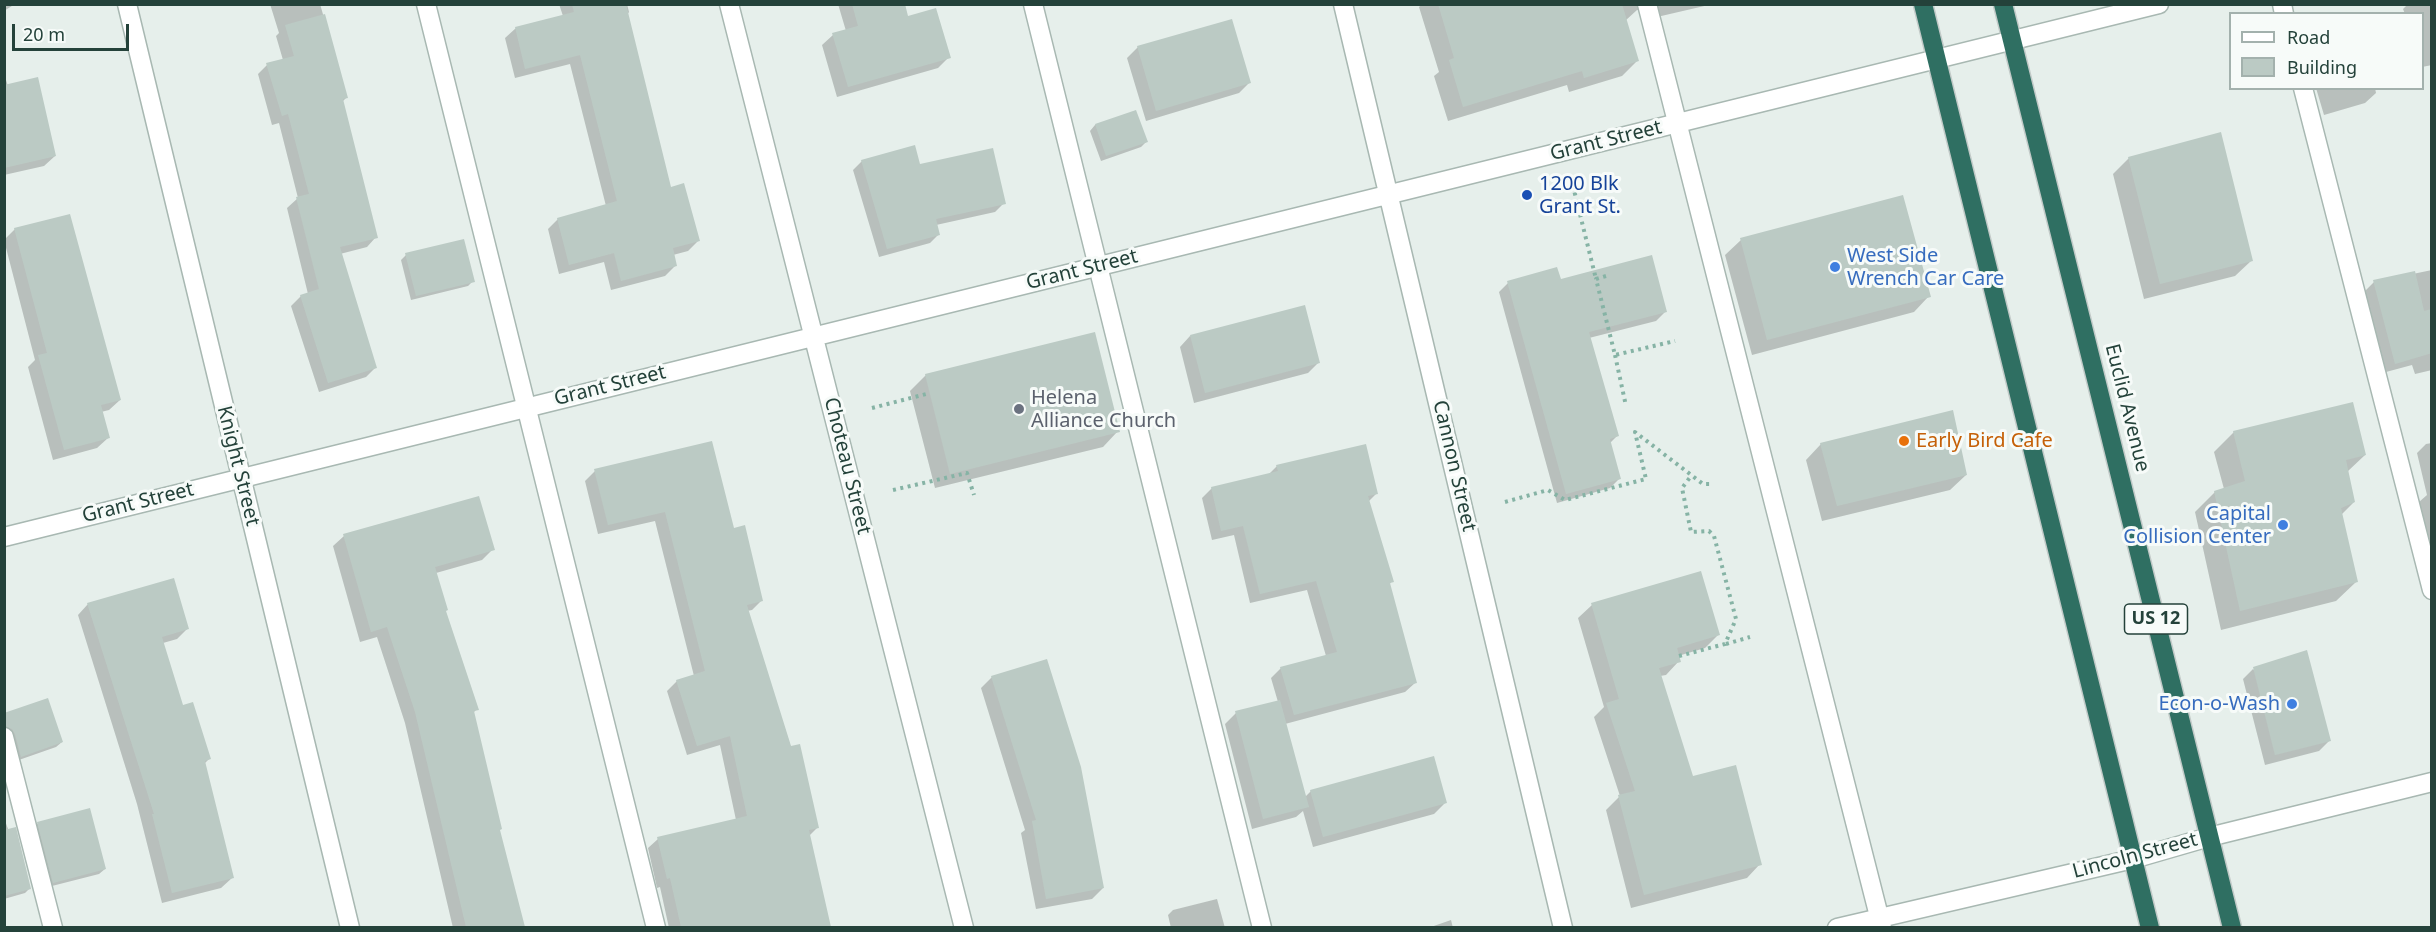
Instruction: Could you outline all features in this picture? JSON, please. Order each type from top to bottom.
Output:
[{"type":"highway","points":[[1923,4],[2150,927]]},
{"type":"highway","name":"Euclid Avenue","points":[[2003,4],[2232,927]]},
{"type":"street","name":"Knight Street","points":[[127,4],[350,927]]},
{"type":"street","points":[[426,4],[656,927]]},
{"type":"street","name":"Choteau Street","points":[[729,4],[964,927]]},
{"type":"street","points":[[1033,4],[1262,927]]},
{"type":"street","name":"Cannon Street","points":[[1343,4],[1563,927]]},
{"type":"street","points":[[1647,4],[1881,922]]},
{"type":"street","name":"Grant Street","points":[[4,537],[2159,4]]},
{"type":"street","points":[[2305,90],[2432,590]]},
{"type":"street","points":[[4,737],[53,927]]},
{"type":"street","name":"Lincoln Street","points":[[1837,927],[1881,922],[2432,782]]},
{"type":"path","points":[[1570,177],[1626,406]]},
{"type":"path","points":[[1596,279],[1606,276]]},
{"type":"path","points":[[1615,355],[1676,341]]},
{"type":"path","points":[[872,408],[930,393]]},
{"type":"path","points":[[1505,502],[1548,490],[1565,500],[1646,479],[1635,432],[1691,476],[1703,484],[1712,484]]},
{"type":"path","points":[[893,490],[967,471],[974,495]]},
{"type":"path","points":[[1691,476],[1682,488],[1691,532],[1709,531],[1714,536],[1736,619],[1725,644]]},
{"type":"path","points":[[1679,656],[1750,637]]},
{"type":"building","points":[[572,4],[626,4],[671,187],[684,183],[700,241],[673,248],[677,266],[621,281],[614,253],[569,265],[557,218],[617,201],[580,55],[525,69],[515,27],[574,12]]},
{"type":"building","points":[[852,4],[905,4],[908,16],[936,8],[951,58],[848,87],[832,33],[858,26]]},
{"type":"building","points":[[1438,4],[1622,4],[1639,61],[1584,78],[1582,71],[1463,107],[1449,60],[1454,58]]},
{"type":"building","points":[[325,14],[348,98],[343,99],[378,238],[340,247],[377,368],[328,383],[300,295],[319,289],[296,197],[309,194],[288,114],[282,116],[266,63],[294,56],[285,25]]},
{"type":"building","points":[[1232,19],[1251,83],[1156,111],[1137,46]]},
{"type":"building","points":[[38,77],[56,156],[4,168],[4,85]]},
{"type":"building","points":[[1136,110],[1148,142],[1106,156],[1095,124]]},
{"type":"building","points":[[2221,132],[2253,261],[2160,284],[2128,157]]},
{"type":"building","points":[[915,145],[920,164],[993,148],[1006,204],[936,219],[940,235],[887,249],[861,160]]},
{"type":"building","name":"West Side Wrench Car Care","points":[[1903,195],[1931,297],[1767,340],[1740,238]]},
{"type":"building","points":[[70,214],[121,400],[101,405],[110,438],[64,450],[38,355],[47,353],[14,228]]},
{"type":"building","points":[[464,239],[475,282],[416,296],[405,253]]},
{"type":"building","points":[[1652,255],[1667,312],[1589,332],[1619,436],[1610,439],[1621,479],[1566,494],[1507,281],[1557,267],[1561,279]]},
{"type":"building","points":[[2415,271],[2424,311],[2432,309],[2432,353],[2395,364],[2373,280]]},
{"type":"building","points":[[1305,305],[1320,363],[1205,393],[1190,335]]},
{"type":"building","points":[[1095,332],[1120,432],[950,474],[925,374]]},
{"type":"building","name":"Capital Collision Center","points":[[2353,402],[2366,455],[2346,460],[2355,502],[2341,508],[2358,582],[2240,611],[2214,491],[2245,481],[2233,431]]},
{"type":"building","points":[[1953,410],[1967,475],[1837,506],[1820,443]]},
{"type":"building","points":[[712,441],[734,528],[745,525],[763,601],[747,605],[791,746],[800,744],[819,828],[809,830],[831,927],[681,927],[670,878],[667,879],[657,837],[747,816],[730,736],[697,746],[676,680],[705,671],[665,512],[608,525],[594,469]]},
{"type":"building","points":[[1366,444],[1378,494],[1368,496],[1394,582],[1390,583],[1417,683],[1294,715],[1280,667],[1337,652],[1316,581],[1260,594],[1243,526],[1221,531],[1211,487],[1278,471],[1276,465]]},
{"type":"building","points":[[479,496],[495,550],[435,567],[448,610],[446,611],[479,710],[474,711],[502,829],[500,830],[525,927],[466,927],[415,712],[387,627],[371,632],[343,534]]},
{"type":"building","points":[[1701,571],[1720,635],[1677,648],[1681,662],[1659,668],[1693,776],[1736,765],[1762,865],[1644,895],[1618,795],[1635,791],[1606,703],[1619,699],[1591,603]]},
{"type":"building","points":[[174,578],[189,629],[162,637],[183,705],[193,702],[211,759],[205,761],[234,878],[172,893],[152,814],[154,814],[87,603]]},
{"type":"building","name":"Econ-o-Wash","points":[[2307,650],[2331,741],[2275,755],[2253,667]]},
{"type":"building","points":[[1047,659],[1081,767],[1104,888],[1046,899],[1032,821],[1036,820],[991,676]]},
{"type":"building","points":[[48,698],[63,742],[21,757],[15,734],[12,729],[4,726],[4,713]]},
{"type":"building","points":[[1280,700],[1309,807],[1263,819],[1235,711]]},
{"type":"building","points":[[1434,756],[1447,803],[1323,837],[1310,790]]},
{"type":"building","points":[[90,808],[106,869],[53,883],[37,822]]},
{"type":"building","points":[[16,827],[31,889],[4,896],[4,830]]},
{"type":"place","name":"1200 Blk Grant St.","points":[[1527,195]]},
{"type":"place","name":"West Side Wrench Car Care","points":[[1835,267]]},
{"type":"place","name":"Helena Alliance Church","points":[[1019,409]]},
{"type":"place","name":"Early Bird Cafe","points":[[1904,441]]},
{"type":"place","name":"Capital Collision Center","points":[[2283,525]]},
{"type":"place","name":"Econ-o-Wash","points":[[2292,704]]}]
